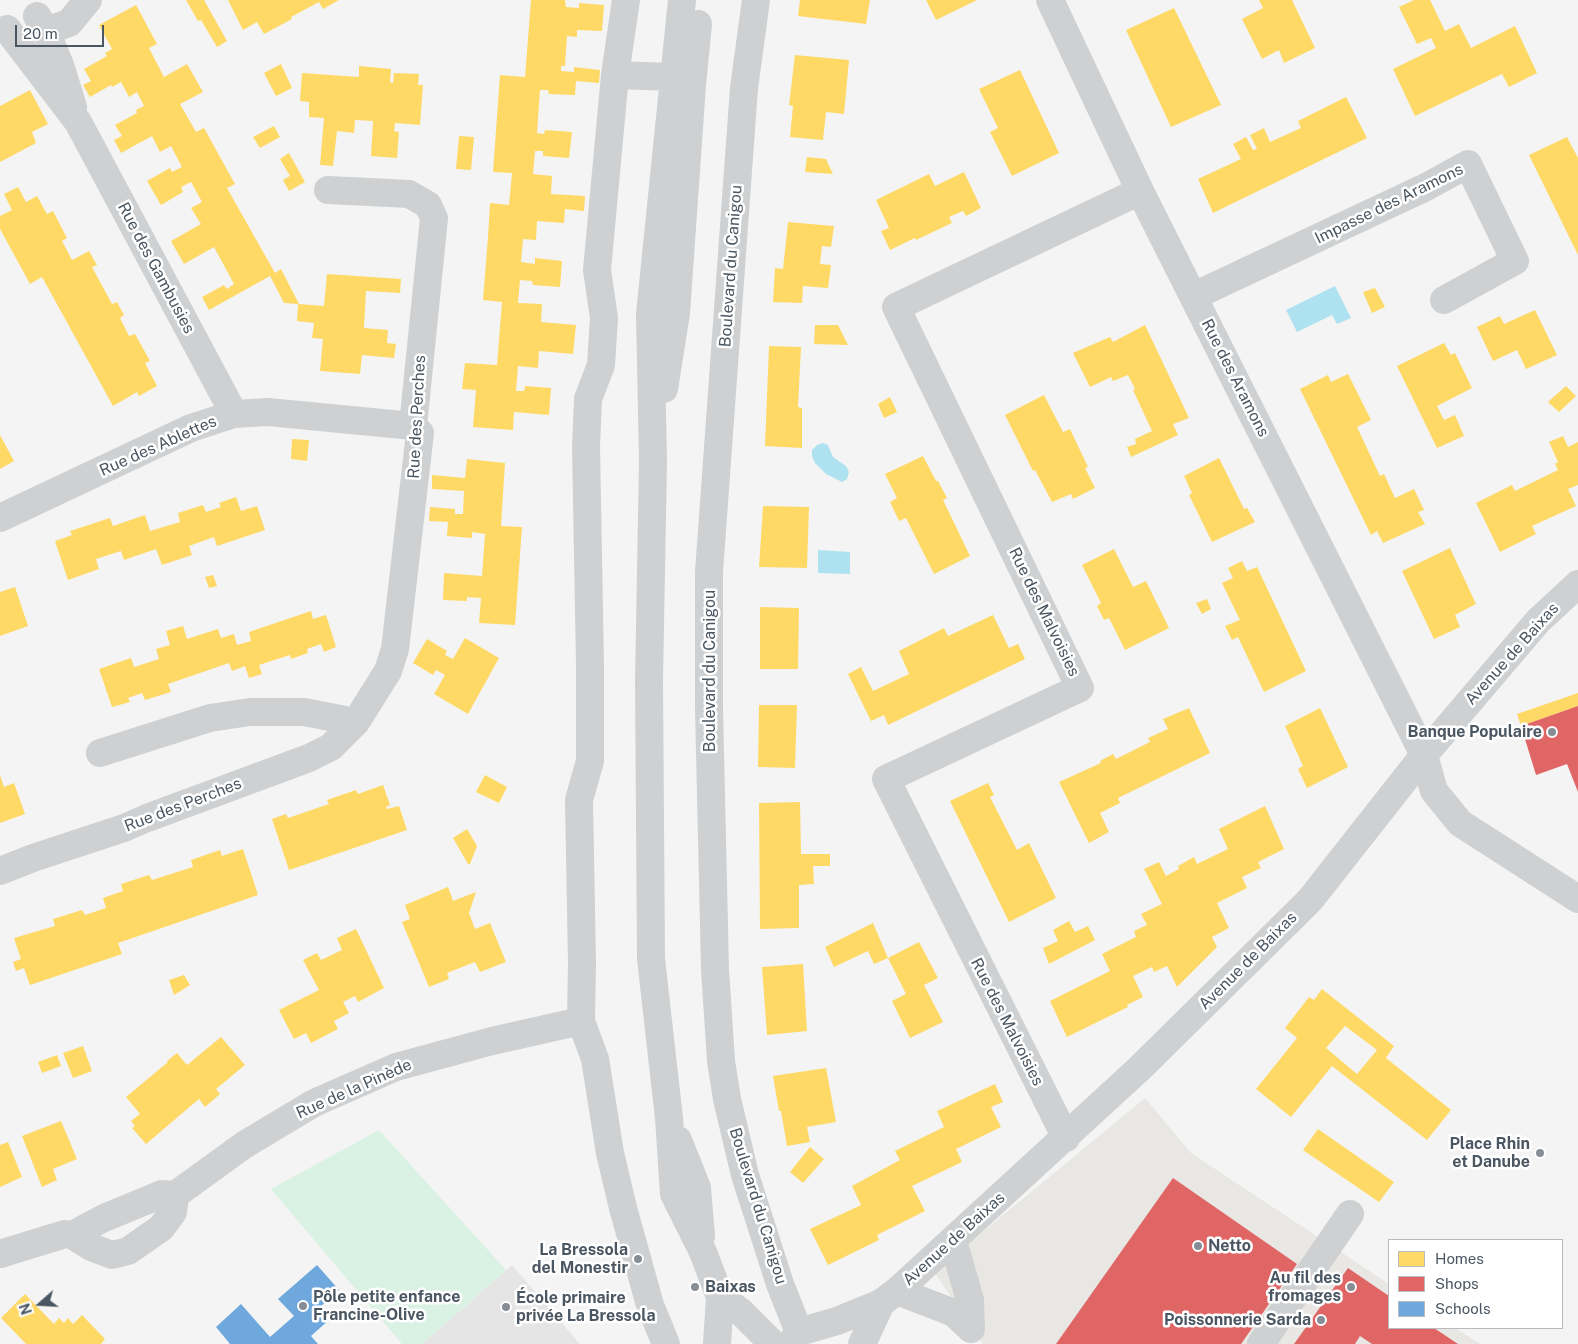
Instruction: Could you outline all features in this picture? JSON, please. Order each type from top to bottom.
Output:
[{"type":"street","points":[[2,35],[24,28],[42,10],[69,23],[88,0]]},
{"type":"street","points":[[626,0],[615,74],[597,270],[604,318],[601,365],[588,399],[586,446],[590,761],[579,800],[582,963],[581,1021],[595,1059],[610,1154],[623,1208],[650,1305],[666,1344]]},
{"type":"street","points":[[682,0],[650,314],[653,462],[649,679],[651,959],[669,1118],[674,1194],[703,1252],[720,1297],[717,1344]]},
{"type":"street","points":[[653,462],[676,314],[700,0]]},
{"type":"street","name":"Boulevard du Canigou","points":[[756,0],[744,88],[709,572],[715,968],[721,1061],[727,1099],[745,1175],[780,1284],[794,1338]]},
{"type":"street","name":"Rue des Aramons","points":[[1050,0],[1140,191],[1424,755],[1434,791],[1460,823],[1578,899]]},
{"type":"street","name":"Rue des Gambusies","points":[[42,10],[78,122]]},
{"type":"street","name":"Rue des Gambusies","points":[[2,35],[28,57],[78,122],[234,414]]},
{"type":"street","points":[[615,74],[673,77]]},
{"type":"street","name":"Impasse des Aramons","points":[[1194,296],[1426,187],[1468,164],[1515,262],[1444,300]]},
{"type":"street","name":"Rue des Perches","points":[[0,871],[124,828],[309,758],[331,747],[356,722],[388,671],[395,649],[420,433],[413,426],[434,218],[428,205],[409,194],[328,190]]},
{"type":"street","name":"Rue des Malvoisies","points":[[1066,1138],[886,779],[1080,688],[896,307],[1140,191]]},
{"type":"street","name":"Rue des Ablettes","points":[[0,518],[191,428],[234,414],[268,412],[413,426]]},
{"type":"street","name":"Avenue de Baixas","points":[[794,1338],[889,1297],[1066,1138],[1140,1068],[1310,900],[1424,755],[1538,621],[1578,584]]},
{"type":"street","points":[[100,753],[210,718],[250,712],[304,712],[356,722]]},
{"type":"street","name":"Rue de la Pinède","points":[[0,1254],[65,1234],[72,1235],[104,1218],[162,1194],[175,1195],[244,1145],[314,1103],[396,1067],[492,1041],[581,1021]]},
{"type":"street","points":[[72,1235],[90,1247],[112,1255],[128,1251],[161,1228],[173,1212],[175,1195]]},
{"type":"street","points":[[1261,1344],[1350,1214]]},
{"type":"street","points":[[953,1241],[970,1300],[975,1336]]},
{"type":"street","points":[[720,1297],[741,1312],[773,1344]]},
{"type":"street","points":[[889,1297],[954,1313],[975,1336]]},
{"type":"street","name":"Avenue de Baixas","points":[[862,1344],[889,1297]]},
{"type":"shaded area","points":[[1145,1098],[1191,1153],[1388,1283],[1388,1329],[1457,1329],[1480,1344],[983,1344],[934,1272]]},
{"type":"shaded area","name":"École primaire privée La Bressola","points":[[512,1265],[580,1344],[422,1344]]},
{"type":"green space","points":[[379,1130],[506,1270],[422,1344],[402,1344],[271,1189]]},
{"type":"water","points":[[1335,286],[1351,318],[1337,324],[1332,315],[1297,332],[1286,310]]},
{"type":"water","points":[[823,443],[828,445],[833,457],[846,466],[849,472],[847,479],[842,482],[826,474],[815,463],[812,450],[817,445]]},
{"type":"water","points":[[818,550],[850,552],[850,574],[818,573]]},
{"type":"building: Homes","points":[[186,0],[204,0],[227,41],[217,47],[201,20],[198,21]]},
{"type":"building: Homes","points":[[228,0],[339,0],[323,9],[319,2],[264,34],[257,22],[243,30]]},
{"type":"building: Homes","points":[[531,0],[565,0],[566,7],[579,8],[579,3],[604,5],[602,31],[577,30],[577,37],[567,36],[565,66],[561,66],[561,71],[574,72],[574,67],[600,70],[599,83],[576,81],[575,95],[549,94],[548,90],[540,90],[537,133],[544,134],[545,130],[572,132],[569,158],[543,156],[543,151],[535,151],[533,174],[552,176],[551,194],[585,196],[584,211],[565,209],[564,223],[537,221],[536,240],[523,239],[521,262],[535,264],[535,258],[562,261],[560,287],[533,285],[532,281],[520,280],[518,303],[542,304],[541,322],[576,325],[573,354],[539,351],[538,368],[518,366],[516,391],[524,391],[525,386],[551,388],[549,415],[514,412],[513,430],[473,427],[476,390],[462,389],[465,363],[497,365],[502,302],[483,300],[490,203],[509,205],[512,173],[493,172],[500,75],[525,77]]},
{"type":"building: Homes","points":[[800,0],[870,0],[866,24],[798,16]]},
{"type":"building: Homes","points":[[926,0],[977,0],[936,20]]},
{"type":"building: Homes","points":[[1259,0],[1292,0],[1315,48],[1284,63],[1279,50],[1262,59],[1242,19],[1263,8]]},
{"type":"building: Homes","points":[[1414,0],[1430,0],[1445,31],[1459,24],[1471,48],[1515,26],[1537,73],[1509,87],[1502,74],[1415,116],[1393,69],[1436,48],[1431,38],[1417,44],[1399,7]]},
{"type":"building: Homes","points":[[136,5],[157,44],[149,48],[164,77],[187,64],[203,92],[180,104],[196,132],[204,128],[235,184],[227,188],[275,273],[281,269],[299,304],[324,306],[327,274],[401,279],[400,293],[366,291],[364,328],[388,330],[387,343],[396,344],[394,358],[362,355],[360,374],[320,371],[323,339],[312,338],[314,323],[297,321],[298,304],[284,303],[270,276],[209,310],[202,297],[224,285],[227,289],[234,284],[214,247],[184,264],[171,241],[201,224],[191,208],[202,202],[191,182],[181,187],[183,192],[161,205],[147,181],[170,168],[172,172],[182,167],[171,146],[160,152],[152,136],[121,153],[114,140],[122,136],[115,125],[137,113],[136,110],[144,106],[137,92],[129,97],[121,82],[112,87],[111,85],[90,97],[83,85],[91,81],[84,69],[107,56],[105,53],[112,49],[99,25]]},
{"type":"building: Homes","points":[[1174,8],[1221,105],[1171,127],[1126,30]]},
{"type":"building: Homes","points":[[795,55],[849,60],[844,114],[826,112],[823,140],[790,137],[793,106],[789,105]]},
{"type":"building: Homes","points":[[281,64],[292,88],[276,96],[264,73]]},
{"type":"building: Homes","points":[[359,66],[391,69],[390,82],[393,83],[394,73],[419,74],[418,85],[423,85],[420,125],[395,123],[394,131],[399,132],[397,158],[371,156],[373,121],[355,120],[354,133],[337,131],[333,166],[320,165],[324,118],[309,117],[309,102],[300,101],[302,73],[359,77]]},
{"type":"building: Homes","points":[[1020,70],[1059,153],[1012,176],[990,132],[998,128],[979,89]]},
{"type":"building: Homes","points":[[30,90],[48,124],[32,132],[36,143],[0,162],[0,106]]},
{"type":"building: Homes","points":[[1346,97],[1367,138],[1213,213],[1198,179],[1241,159],[1233,144],[1246,137],[1253,150],[1257,149],[1250,135],[1264,128],[1270,142],[1301,128],[1298,121]]},
{"type":"building: Homes","points":[[274,126],[280,137],[260,148],[253,137]]},
{"type":"building: Homes","points":[[459,136],[474,137],[471,170],[456,169]]},
{"type":"building: Homes","points":[[1567,137],[1578,158],[1578,255],[1529,155]]},
{"type":"building: Homes","points":[[289,153],[305,182],[289,191],[283,180],[290,176],[280,159]]},
{"type":"building: Homes","points":[[807,157],[826,159],[833,174],[805,172]]},
{"type":"building: Homes","points":[[964,172],[981,208],[966,216],[963,211],[949,217],[952,223],[890,250],[881,231],[889,228],[876,200],[929,174],[935,186]]},
{"type":"building: Homes","points":[[18,187],[26,202],[37,196],[47,214],[53,211],[67,238],[62,241],[72,260],[89,251],[97,265],[92,267],[112,304],[117,302],[124,315],[120,318],[129,336],[135,334],[150,361],[145,363],[157,386],[139,396],[137,392],[113,406],[42,277],[30,284],[0,229],[0,216],[12,210],[4,194]]},
{"type":"building: Homes","points":[[788,222],[834,226],[831,247],[822,246],[820,264],[831,265],[828,288],[803,286],[802,303],[773,302],[775,268],[783,269]]},
{"type":"building: Homes","points":[[1375,288],[1385,307],[1372,313],[1363,292]]},
{"type":"building: Homes","points":[[1535,310],[1557,355],[1526,369],[1517,350],[1493,361],[1477,327],[1500,316],[1504,324]]},
{"type":"building: Homes","points":[[815,325],[838,325],[848,345],[814,344]]},
{"type":"building: Homes","points":[[1145,325],[1189,418],[1173,424],[1178,435],[1131,457],[1127,447],[1136,444],[1135,439],[1152,431],[1128,375],[1113,381],[1111,377],[1090,387],[1073,353],[1110,337],[1113,342]]},
{"type":"building: Homes","points":[[1444,343],[1451,355],[1455,353],[1472,388],[1437,406],[1444,420],[1455,415],[1464,436],[1437,448],[1397,366]]},
{"type":"building: Homes","points":[[769,346],[801,347],[798,407],[802,408],[802,448],[765,446]]},
{"type":"building: Homes","points":[[1348,374],[1371,420],[1357,427],[1380,476],[1384,474],[1395,498],[1414,489],[1424,510],[1418,512],[1425,524],[1383,543],[1377,531],[1371,535],[1300,389],[1328,375],[1331,382]]},
{"type":"building: Homes","points":[[1566,386],[1576,396],[1559,412],[1548,402]]},
{"type":"building: Homes","points":[[1044,395],[1063,432],[1070,429],[1088,467],[1085,468],[1095,488],[1073,499],[1071,494],[1052,502],[1035,470],[1033,471],[1005,415]]},
{"type":"building: Homes","points":[[890,397],[897,412],[884,418],[878,404]]},
{"type":"building: Homes","points":[[0,435],[14,461],[0,469]]},
{"type":"building: Homes","points":[[1563,436],[1568,447],[1578,442],[1578,485],[1568,489],[1576,506],[1532,526],[1536,534],[1500,552],[1476,503],[1512,485],[1515,491],[1558,470],[1555,464],[1558,462],[1549,442]]},
{"type":"building: Homes","points":[[292,439],[309,440],[307,461],[291,459]]},
{"type":"building: Homes","points":[[923,456],[947,498],[943,500],[970,556],[934,574],[906,518],[899,521],[890,502],[897,498],[885,474]]},
{"type":"building: Homes","points":[[1219,458],[1244,509],[1247,508],[1255,522],[1212,542],[1189,495],[1192,493],[1184,476]]},
{"type":"building: Homes","points":[[467,459],[505,463],[501,526],[522,527],[515,625],[479,623],[481,598],[467,597],[467,601],[443,600],[444,573],[482,576],[485,534],[472,532],[472,538],[447,536],[448,522],[429,521],[430,507],[455,509],[455,514],[463,514],[464,491],[432,489],[432,475],[465,478]]},
{"type":"building: Homes","points":[[236,497],[241,511],[257,506],[265,530],[217,546],[214,537],[189,546],[192,555],[162,565],[156,549],[124,560],[121,551],[96,559],[99,569],[68,580],[55,541],[72,535],[70,531],[110,518],[113,526],[145,515],[150,531],[180,522],[178,513],[203,505],[206,512],[221,507],[219,503]]},
{"type":"building: Homes","points":[[763,506],[809,507],[807,568],[759,567]]},
{"type":"building: Homes","points":[[1450,548],[1476,604],[1455,615],[1460,627],[1434,639],[1402,571]]},
{"type":"building: Homes","points":[[1114,549],[1133,587],[1146,581],[1169,628],[1125,650],[1109,618],[1104,620],[1097,606],[1101,603],[1082,565]]},
{"type":"building: Homes","points":[[1242,561],[1247,571],[1257,567],[1306,671],[1264,692],[1238,637],[1232,640],[1225,626],[1240,620],[1222,583],[1233,578],[1228,568]]},
{"type":"building: Homes","points":[[213,575],[217,586],[209,588],[205,577]]},
{"type":"building: Homes","points":[[15,587],[28,626],[0,636],[0,592]]},
{"type":"building: Homes","points":[[1207,599],[1211,609],[1202,614],[1196,603]]},
{"type":"building: Homes","points":[[760,607],[799,608],[798,669],[760,669]]},
{"type":"building: Homes","points":[[311,611],[313,619],[326,615],[336,647],[324,652],[321,644],[307,649],[308,653],[291,659],[290,655],[259,665],[262,674],[249,678],[245,666],[232,671],[229,663],[168,684],[171,692],[145,700],[142,693],[128,698],[130,702],[112,707],[99,669],[131,658],[134,667],[159,659],[156,649],[170,645],[166,631],[183,626],[187,639],[218,629],[221,638],[234,634],[237,645],[251,641],[249,632]]},
{"type":"building: Homes","points":[[993,615],[1009,648],[1018,644],[1025,659],[888,725],[884,715],[871,721],[848,674],[861,667],[873,691],[909,674],[899,651],[944,628],[948,636]]},
{"type":"building: Homes","points":[[465,638],[499,658],[468,714],[434,694],[445,675],[436,670],[433,675],[413,663],[427,639],[447,651],[445,655],[453,659]]},
{"type":"building: Homes","points":[[1578,693],[1578,706],[1521,726],[1517,714]]},
{"type":"building: Homes","points":[[759,705],[797,705],[795,768],[758,767]]},
{"type":"building: Homes","points":[[1189,708],[1210,753],[1118,798],[1120,803],[1100,813],[1109,832],[1089,843],[1059,782],[1101,763],[1100,761],[1113,754],[1116,759],[1150,742],[1148,738],[1168,729],[1163,719]]},
{"type":"building: Homes","points":[[1320,708],[1348,767],[1307,788],[1298,769],[1303,766],[1285,726]]},
{"type":"building: Homes","points":[[0,775],[4,787],[14,783],[25,814],[0,823]]},
{"type":"building: Homes","points":[[485,775],[507,787],[499,803],[476,792]]},
{"type":"building: Homes","points":[[988,783],[994,795],[990,797],[1017,850],[1029,843],[1056,898],[1009,922],[950,801]]},
{"type":"building: Homes","points":[[383,785],[390,805],[386,807],[387,809],[399,806],[407,830],[289,870],[272,819],[286,814],[288,818],[329,804],[327,800],[356,790],[358,794]]},
{"type":"building: Homes","points":[[800,802],[801,854],[830,854],[830,866],[813,866],[814,884],[799,885],[799,928],[760,929],[759,803]]},
{"type":"building: Homes","points":[[1265,806],[1284,849],[1258,862],[1261,868],[1242,877],[1247,888],[1217,903],[1229,928],[1212,937],[1217,947],[1177,987],[1167,966],[1154,972],[1152,967],[1133,976],[1143,997],[1127,1005],[1128,1007],[1067,1037],[1050,1001],[1110,971],[1102,954],[1136,937],[1134,931],[1147,925],[1141,914],[1162,904],[1144,869],[1159,862],[1166,876],[1179,869],[1178,866],[1194,857],[1197,864],[1228,849],[1219,829]]},
{"type":"building: Homes","points":[[467,829],[477,846],[470,864],[468,864],[453,838]]},
{"type":"building: Homes","points":[[243,849],[258,895],[118,943],[122,954],[30,985],[24,968],[16,971],[13,962],[21,959],[14,938],[55,926],[53,919],[82,910],[85,915],[106,908],[103,898],[123,891],[121,884],[149,875],[152,880],[193,867],[191,860],[220,850],[222,856]]},
{"type":"building: Homes","points":[[448,887],[453,901],[476,892],[469,913],[475,929],[490,923],[506,962],[480,972],[475,962],[447,973],[449,979],[429,987],[402,922],[410,919],[405,905]]},
{"type":"building: Homes","points":[[1069,921],[1075,932],[1088,926],[1095,940],[1049,964],[1043,948],[1058,941],[1053,930]]},
{"type":"building: Homes","points":[[873,923],[888,958],[874,964],[868,951],[834,967],[825,947]]},
{"type":"building: Homes","points":[[356,929],[384,988],[358,1002],[355,996],[343,1002],[349,1013],[334,1021],[338,1029],[311,1043],[306,1033],[294,1039],[279,1010],[319,990],[303,960],[317,953],[321,960],[342,950],[337,938]]},
{"type":"building: Homes","points":[[919,942],[938,978],[924,985],[943,1022],[910,1038],[892,1001],[906,994],[888,958]]},
{"type":"building: Homes","points":[[803,964],[807,1031],[767,1035],[762,967]]},
{"type":"building: Homes","points":[[184,975],[190,985],[174,995],[169,980]]},
{"type":"building: Homes","points":[[1322,989],[1394,1046],[1386,1058],[1451,1110],[1427,1140],[1332,1066],[1291,1117],[1256,1089],[1297,1038],[1285,1028],[1309,997],[1314,1000]],"holes":[[[1345,1026],[1377,1050],[1357,1074],[1326,1048]]]},
{"type":"building: Homes","points":[[221,1037],[245,1065],[216,1089],[220,1094],[205,1107],[199,1099],[146,1144],[132,1128],[135,1126],[131,1121],[140,1114],[126,1097],[177,1053],[187,1065]]},
{"type":"building: Homes","points":[[83,1046],[92,1071],[73,1078],[63,1053]]},
{"type":"building: Homes","points":[[57,1055],[61,1066],[42,1073],[38,1062]]},
{"type":"building: Homes","points":[[826,1068],[836,1122],[807,1127],[810,1142],[787,1146],[773,1076]]},
{"type":"building: Homes","points":[[995,1084],[1003,1102],[991,1107],[1001,1127],[956,1149],[962,1162],[912,1186],[925,1211],[877,1235],[879,1240],[828,1265],[810,1229],[861,1205],[852,1186],[900,1160],[895,1151],[944,1127],[937,1111]]},
{"type":"building: Homes","points":[[61,1121],[77,1159],[53,1169],[57,1180],[42,1187],[22,1136]]},
{"type":"building: Homes","points":[[1318,1129],[1394,1182],[1379,1202],[1303,1150]]},
{"type":"building: Homes","points":[[8,1142],[22,1177],[0,1187],[0,1145]]},
{"type":"building: Homes","points":[[810,1147],[824,1159],[803,1183],[790,1172]]},
{"type":"building: Homes","points":[[25,1294],[54,1324],[59,1318],[64,1323],[68,1318],[73,1324],[82,1315],[105,1339],[101,1344],[26,1344],[1,1318]]},
{"type":"building: Shops","points":[[1578,706],[1578,792],[1567,764],[1536,775],[1521,726]]},
{"type":"building: Shops","name":"Netto","points":[[1173,1178],[1297,1264],[1241,1344],[1056,1344]]},
{"type":"building: Shops","points":[[1348,1268],[1388,1295],[1388,1329],[1436,1329],[1458,1344],[1372,1344],[1360,1336],[1355,1344],[1294,1344]]},
{"type":"building: Schools","name":"Pôle petite enfance Francine-Olive","points":[[317,1265],[339,1290],[320,1307],[330,1319],[311,1336],[318,1344],[230,1344],[216,1327],[241,1304],[270,1337],[294,1316],[278,1299]]},
{"type":"place","name":"Banque Populaire","points":[[1552,732]]},
{"type":"place","name":"Place Rhin et Danube","points":[[1540,1153]]},
{"type":"place","name":"Netto","points":[[1198,1246]]},
{"type":"place","name":"La Bressola del Monestir","points":[[638,1259]]},
{"type":"place","name":"Baixas","points":[[695,1287]]},
{"type":"place","name":"Au fil des fromages","points":[[1351,1287]]},
{"type":"place","name":"Pôle petite enfance Francine-Olive","points":[[303,1306]]},
{"type":"place","name":"École primaire privée La Bressola","points":[[506,1307]]},
{"type":"place","name":"Poissonnerie Sarda","points":[[1321,1320]]}]
